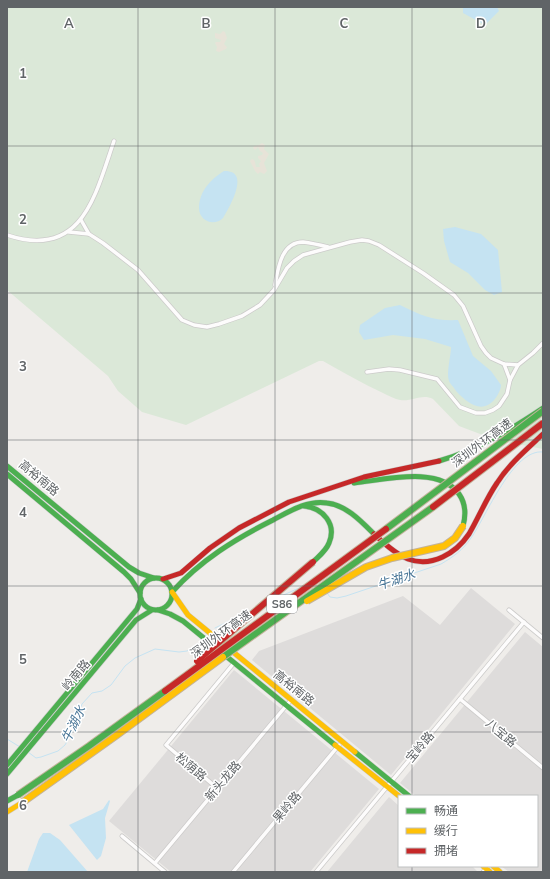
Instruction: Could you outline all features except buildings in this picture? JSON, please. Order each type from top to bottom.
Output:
[{"type":"main road","points":[[163,579],[170,586],[172,592],[172,598],[169,604],[164,608],[155,610],[146,607],[140,596],[143,584],[148,580],[154,578],[163,579],[181,573],[210,548],[239,528],[289,502],[376,474],[430,464],[460,455],[486,444],[543,409]]},
{"type":"main road","name":"深圳外环高速","points":[[7,801],[89,746],[160,692],[418,505],[543,409]]},
{"type":"main road","name":"深圳外环高速","points":[[7,812],[94,754],[270,623],[431,508],[543,423]]},
{"type":"main road","points":[[172,592],[187,575],[230,542],[298,507],[310,503],[326,502],[342,507],[359,518],[394,551],[407,558],[420,562],[442,558],[461,544],[467,536],[496,482],[543,434]]},
{"type":"main road","name":"高裕南路","points":[[7,466],[129,567],[139,573],[154,578]]},
{"type":"main road","name":"高裕南路","points":[[7,474],[124,572],[131,579],[140,596]]},
{"type":"main road","points":[[270,623],[366,567],[392,558],[444,546],[455,538],[463,526],[466,512],[463,500],[455,490],[439,480],[424,477],[341,485]]},
{"type":"main road","points":[[160,692],[314,562],[329,544],[331,527],[326,516],[317,509],[311,507],[298,507]]},
{"type":"main road","name":"高裕南路","points":[[172,592],[188,615],[342,741],[389,784],[398,795]]},
{"type":"main road","name":"岭南路","points":[[18,756],[137,609],[140,596]]},
{"type":"main road","name":"高裕南路","points":[[155,610],[170,614],[183,621],[337,747],[389,784],[407,795]]},
{"type":"main road","name":"岭南路","points":[[30,741],[136,620],[155,610]]},
{"type":"main road","points":[[7,765],[18,756]]},
{"type":"main road","points":[[7,774],[18,756]]},
{"type":"street","points":[[7,235],[19,239],[45,240],[58,237],[69,232],[81,220],[95,195],[114,141]]},
{"type":"street","points":[[81,220],[89,234],[132,265],[148,280],[177,316],[194,325],[206,327],[242,316],[260,306],[274,290],[284,272],[294,261],[308,253],[362,240],[368,241],[379,245],[440,284],[454,295],[469,316],[481,346],[486,353],[504,364],[518,365]]},
{"type":"street","points":[[69,232],[89,234]]},
{"type":"street","points":[[274,290],[280,261],[282,256],[289,248],[303,242],[331,247]]},
{"type":"street","points":[[367,372],[389,369],[400,370],[437,379],[460,407],[476,413],[485,413],[499,406],[507,394],[510,380],[518,365],[543,343]]},
{"type":"street","points":[[504,364],[510,380]]},
{"type":"street","points":[[509,610],[543,638]]},
{"type":"street","name":"宝岭路","points":[[316,872],[524,622]]},
{"type":"street","name":"松荫路","points":[[217,788],[166,745],[234,663]]},
{"type":"street","name":"八宝路","points":[[460,699],[543,768]]},
{"type":"street","name":"新头龙路","points":[[155,863],[291,700]]},
{"type":"street","name":"果岭路","points":[[233,872],[342,741]]},
{"type":"street","points":[[122,836],[165,872]]},
{"type":"shaded area","points":[[471,588],[515,624],[391,775],[252,660],[259,651],[403,596],[440,625]]},
{"type":"shaded area","points":[[525,632],[543,647],[543,872],[509,872],[502,867],[538,867],[538,795],[415,795],[400,783]]},
{"type":"shaded area","points":[[234,670],[379,789],[310,872],[171,872],[109,821]]},
{"type":"shaded area","points":[[389,797],[398,805],[398,867],[473,867],[478,872],[327,872]]},
{"type":"green space","points":[[7,7],[543,7],[543,449],[496,440],[459,426],[433,399],[429,397],[409,400],[396,399],[368,386],[323,361],[319,361],[186,425],[142,412],[118,391],[108,376],[7,290]]},
{"type":"sand","points":[[223,31],[225,32],[227,38],[224,44],[227,47],[219,52],[216,51],[217,47],[215,43],[220,42],[221,40],[215,38],[215,33],[220,34]]},
{"type":"sand","points":[[262,143],[265,145],[264,149],[269,154],[264,163],[267,171],[264,174],[260,172],[258,174],[250,161],[252,159],[255,161],[256,167],[260,167],[259,164],[261,161],[258,156],[262,155],[263,153],[258,147],[255,150],[253,148],[254,146]]},
{"type":"water","points":[[463,7],[497,7],[499,11],[485,25],[463,13]]},
{"type":"water","points":[[224,171],[232,172],[236,176],[237,182],[234,198],[223,218],[219,221],[211,222],[201,216],[199,208],[201,196],[210,182]]},
{"type":"water","points":[[455,227],[481,234],[498,250],[502,292],[494,295],[485,290],[468,273],[450,262],[444,241],[443,229]]},
{"type":"water","points":[[400,305],[434,319],[458,320],[473,356],[491,371],[501,385],[497,396],[492,402],[481,407],[471,404],[456,391],[450,383],[448,374],[451,347],[425,339],[393,335],[364,340],[359,332],[360,325],[385,308]]},
{"type":"water","points":[[109,800],[105,818],[106,838],[101,856],[97,860],[69,825],[103,809]]},
{"type":"water","points":[[43,833],[50,833],[60,840],[88,872],[27,872],[39,839]]},
{"type":"waterway","name":"牛湖水","points":[[327,593],[330,597],[337,598],[346,596],[441,564],[450,559],[461,550],[471,538],[501,486],[511,472],[521,461],[532,454],[543,452]]},
{"type":"waterway","name":"牛湖水","points":[[275,599],[301,587]]},
{"type":"waterway","name":"牛湖水","points":[[215,628],[254,609]]},
{"type":"waterway","name":"牛湖水","points":[[28,752],[36,758],[58,751],[65,745],[78,722],[78,714],[82,704],[92,693],[102,691],[111,685],[125,666],[135,658],[155,649],[179,652],[187,651],[199,644]]},
{"type":"waterway","name":"牛湖水","points":[[7,739],[20,747]]},
{"type":"traffic: fast","points":[[439,461],[467,451],[493,439],[543,408]]},
{"type":"traffic: fast","points":[[386,529],[543,411]]},
{"type":"traffic: fast","points":[[7,466],[129,567],[139,573],[154,578]]},
{"type":"traffic: fast","points":[[7,474],[124,572],[131,579],[140,593]]},
{"type":"traffic: fast","points":[[354,483],[410,476],[438,480],[450,485],[459,494],[465,510],[463,526]]},
{"type":"traffic: fast","points":[[172,592],[183,580],[219,551],[259,527],[299,507],[320,502],[334,504],[353,514],[374,534]]},
{"type":"traffic: fast","points":[[304,506],[317,510],[327,518],[331,529],[331,536],[328,546],[313,562]]},
{"type":"traffic: fast","points":[[223,657],[433,507]]},
{"type":"traffic: fast","points":[[153,578],[159,578],[168,582],[172,594],[168,606],[159,610],[153,610],[144,606],[140,597],[140,591],[144,582],[153,578]]},
{"type":"traffic: fast","points":[[7,765],[137,609],[141,599]]},
{"type":"traffic: fast","points":[[7,774],[136,620],[152,610]]},
{"type":"traffic: fast","points":[[158,610],[183,621],[335,745]]},
{"type":"traffic: fast","points":[[18,795],[165,691]]},
{"type":"traffic: fast","points":[[355,752],[408,795]]},
{"type":"traffic: fast","points":[[7,801],[18,795]]},
{"type":"traffic: slow","points":[[307,601],[366,567],[392,558],[444,546],[455,538],[463,526]]},
{"type":"traffic: slow","points":[[172,592],[188,615],[355,752]]},
{"type":"traffic: slow","points":[[23,802],[223,657]]},
{"type":"traffic: slow","points":[[335,745],[398,795]]},
{"type":"traffic: slow","points":[[7,812],[23,802]]},
{"type":"traffic: slow","points":[[484,867],[490,872]]},
{"type":"traffic: slow","points":[[494,867],[500,872]]},
{"type":"traffic: jam","points":[[433,507],[543,423]]},
{"type":"traffic: jam","points":[[374,534],[390,548],[408,559],[426,562],[443,557],[450,553],[464,541],[469,534],[489,495],[507,469],[543,434]]},
{"type":"traffic: jam","points":[[163,579],[181,573],[210,548],[239,528],[289,502],[364,477],[439,461]]},
{"type":"traffic: jam","points":[[165,691],[386,529]]},
{"type":"traffic: jam","points":[[197,661],[313,562]]}]
